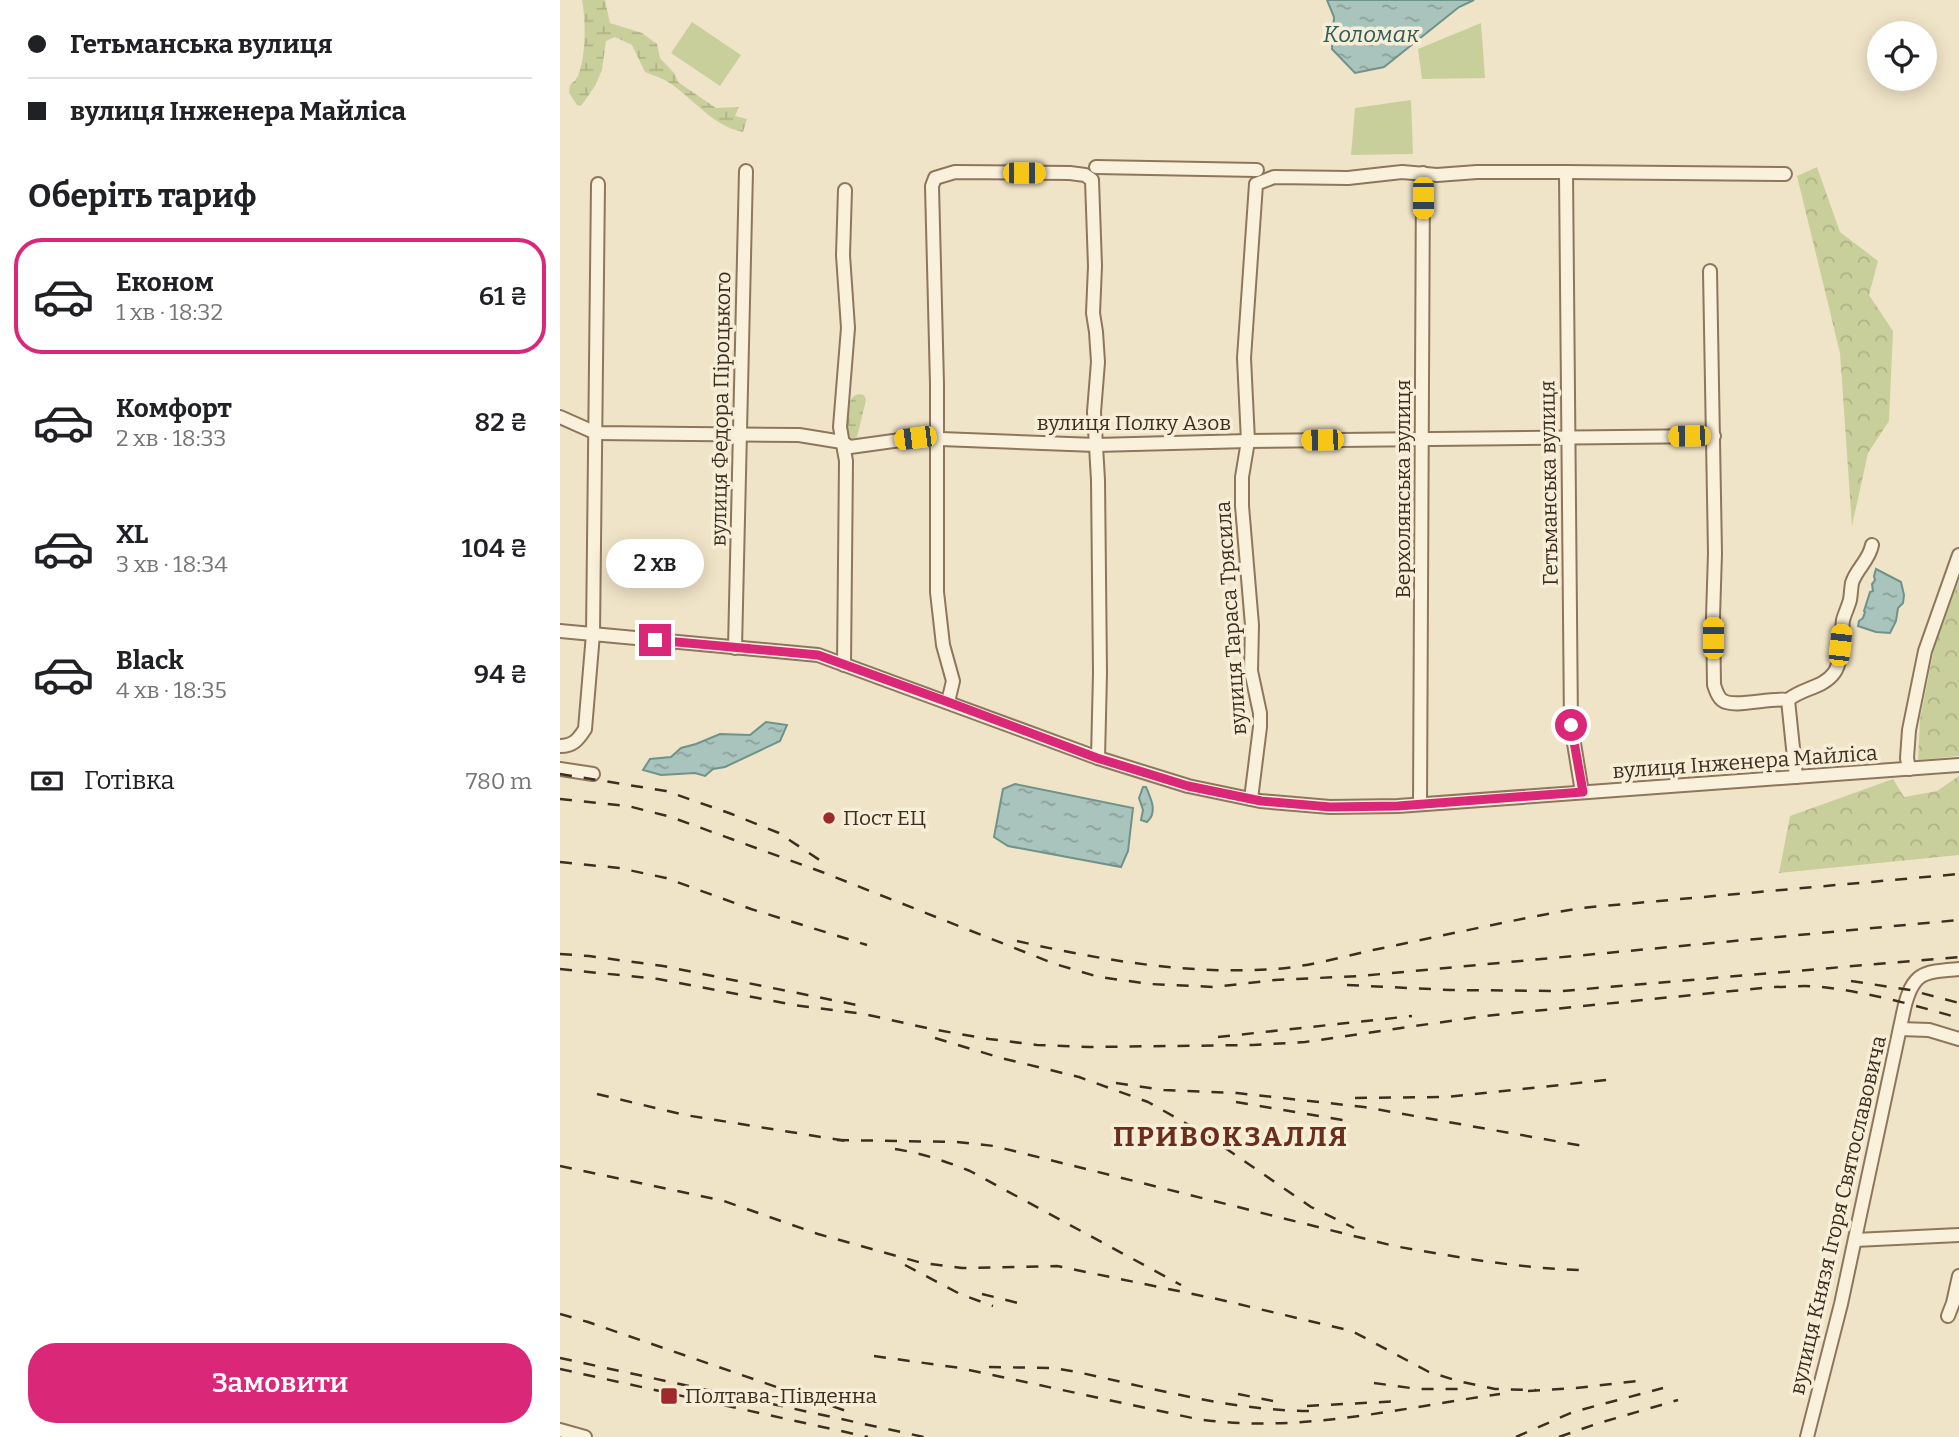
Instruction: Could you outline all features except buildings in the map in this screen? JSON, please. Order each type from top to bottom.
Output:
[{"type":"street","points":[[1096,167],[1257,177],[1348,178],[1402,172],[1437,175],[1477,172],[1785,174]]},
{"type":"street","name":"вулиця Федора Піроцького","points":[[735,648],[746,171]]},
{"type":"street","points":[[948,702],[953,681],[943,646],[937,592],[937,384],[932,186],[935,178],[955,172],[1085,175],[1092,180],[1095,266],[1093,313],[1098,346],[1094,412],[1100,673],[1097,758]]},
{"type":"street","name":"Гетьманська вулиця","points":[[1566,172],[1571,725],[1583,792]]},
{"type":"street","name":"Верхолянська вулиця","points":[[1420,804],[1423,173]]},
{"type":"street","name":"вулиця Тараса Трясила","points":[[1251,799],[1260,713],[1251,671],[1252,625],[1242,477],[1248,441],[1244,358],[1257,177]]},
{"type":"street","points":[[560,746],[577,741],[585,729],[593,634],[598,184]]},
{"type":"street","points":[[844,665],[846,461],[840,427],[848,328],[843,255],[845,190]]},
{"type":"street","points":[[1710,271],[1715,552],[1713,659],[1714,685],[1723,701],[1739,704],[1788,700],[1798,692],[1828,680],[1838,665],[1843,623],[1853,581],[1868,559],[1872,545]]},
{"type":"street","name":"вулиця Полку Азов","points":[[560,418],[596,433],[799,435],[842,442],[850,447],[915,438],[1096,445],[1714,436]]},
{"type":"street","points":[[1909,769],[1909,730],[1925,651],[1959,555]]},
{"type":"street","name":"вулиця Інженера Майліса","points":[[560,631],[818,655],[1097,758],[1188,786],[1251,799],[1330,807],[1420,804],[1959,765]]},
{"type":"street","points":[[1788,700],[1796,777]]},
{"type":"street","points":[[560,769],[593,774]]},
{"type":"street","name":"вулиця Князя Ігоря Святославовича","points":[[1807,1437],[1841,1304],[1906,1002],[1914,982],[1928,971],[1959,969]]},
{"type":"street","points":[[1900,1029],[1929,1030],[1959,1039]]},
{"type":"street","points":[[1855,1240],[1959,1235]]},
{"type":"street","points":[[1948,1316],[1959,1276]]},
{"type":"street","points":[[560,1430],[586,1437]]},
{"type":"green space","points":[[582,0],[605,0],[610,23],[642,33],[657,44],[660,58],[675,74],[678,82],[716,108],[739,107],[735,116],[747,119],[743,132],[721,124],[665,80],[645,72],[632,45],[615,37],[606,41],[602,70],[595,86],[581,106],[577,105],[569,93],[570,85],[578,76],[583,59],[585,28]]},
{"type":"green space","points":[[692,22],[741,55],[720,86],[671,53]]},
{"type":"green space","points":[[1481,23],[1485,78],[1422,79],[1418,49]]},
{"type":"green space","points":[[1411,100],[1413,154],[1351,155],[1355,108]]},
{"type":"green space","points":[[1817,167],[1840,232],[1878,261],[1869,295],[1893,331],[1889,421],[1868,453],[1852,526],[1840,353],[1797,176]]},
{"type":"green space","points":[[859,394],[864,395],[866,400],[857,437],[851,439],[846,437],[844,414],[852,398]]},
{"type":"green space","points":[[1959,580],[1959,756],[1918,760],[1920,719],[1934,649]]},
{"type":"green space","points":[[1959,776],[1959,855],[1779,873],[1790,816],[1893,779],[1904,797],[1937,791]]},
{"type":"water","name":"Коломак","points":[[1327,0],[1474,0],[1459,7],[1384,67],[1355,73],[1332,49],[1334,17]]},
{"type":"water","points":[[1876,569],[1901,582],[1904,595],[1890,633],[1858,626],[1870,592],[1873,591]]},
{"type":"water","points":[[766,722],[787,725],[780,741],[725,767],[713,769],[705,776],[695,773],[661,775],[643,770],[650,759],[671,757],[681,748],[720,734],[750,735]]},
{"type":"water","points":[[1015,784],[1133,808],[1128,851],[1121,867],[1008,846],[994,837],[1003,789]]},
{"type":"water","points":[[1143,787],[1146,787],[1152,805],[1152,814],[1147,822],[1141,820],[1143,810],[1139,798]]},
{"type":"railway","points":[[560,774],[666,791],[779,833],[827,865]]},
{"type":"railway","points":[[560,799],[628,806],[671,817],[822,872],[1055,964],[1099,977],[1150,984],[1214,987],[1275,980],[1360,976],[1959,920]]},
{"type":"railway","points":[[560,862],[619,868],[666,878],[751,909],[867,945]]},
{"type":"railway","points":[[1017,941],[1080,954],[1177,968],[1274,969],[1311,964],[1581,908],[1959,874]]},
{"type":"railway","points":[[560,954],[663,966],[867,1007]]},
{"type":"railway","points":[[1347,985],[1450,990],[1562,991],[1959,957]]},
{"type":"railway","points":[[560,969],[658,979],[794,1005],[864,1014],[989,1039],[1037,1045],[1090,1047],[1305,1042],[1484,1016],[1772,987],[1815,986],[1856,992],[1959,1018]]},
{"type":"railway","points":[[1851,981],[1910,990],[1959,1003]]},
{"type":"railway","points":[[1218,1037],[1412,1016]]},
{"type":"railway","points":[[935,1038],[1079,1077],[1148,1102],[1205,1134],[1311,1207],[1354,1228]]},
{"type":"railway","points":[[1355,1098],[1446,1097],[1607,1080]]},
{"type":"railway","points":[[1116,1083],[1164,1090],[1237,1093],[1364,1107],[1583,1146]]},
{"type":"railway","points":[[597,1094],[685,1115],[846,1141]]},
{"type":"railway","points":[[1236,1102],[1348,1121]]},
{"type":"railway","points":[[837,1140],[956,1142],[994,1146],[1394,1246],[1463,1258],[1579,1270]]},
{"type":"railway","points":[[895,1149],[970,1171],[1181,1285]]},
{"type":"railway","points":[[560,1166],[724,1201],[818,1234],[922,1263],[962,1268],[1057,1266],[1217,1299],[1352,1331],[1429,1372],[1458,1381],[1495,1389],[1536,1390]]},
{"type":"railway","points":[[905,1265],[960,1294],[993,1306]]},
{"type":"railway","points":[[982,1294],[1026,1305]]},
{"type":"railway","points":[[560,1314],[852,1413]]},
{"type":"railway","points":[[874,1356],[960,1368],[1197,1419],[1235,1423],[1349,1417],[1500,1394]]},
{"type":"railway","points":[[560,1358],[924,1437]]},
{"type":"railway","points":[[989,1367],[1053,1368],[1227,1404],[1318,1411]]},
{"type":"railway","points":[[560,1369],[868,1437]]},
{"type":"railway","points":[[1528,1391],[1646,1380]]},
{"type":"railway","points":[[1374,1383],[1418,1389],[1467,1389]]},
{"type":"railway","points":[[1516,1437],[1573,1412],[1663,1388]]},
{"type":"railway","points":[[1238,1394],[1273,1401]]},
{"type":"railway","points":[[1559,1437],[1678,1400]]},
{"type":"railway","points":[[1307,1406],[1402,1401]]},
{"type":"place","name":"Пост ЕЦ","points":[[829,818]]},
{"type":"place","name":"Полтава-Південна","points":[[669,1396]]},
{"type":"district","name":"ПРИВОКЗАЛЛЯ","points":[[1231,1136]]},
{"type":"route","points":[[655,640],[818,655],[1097,758],[1188,786],[1261,801],[1330,807],[1398,806],[1583,792],[1571,725]]}]
